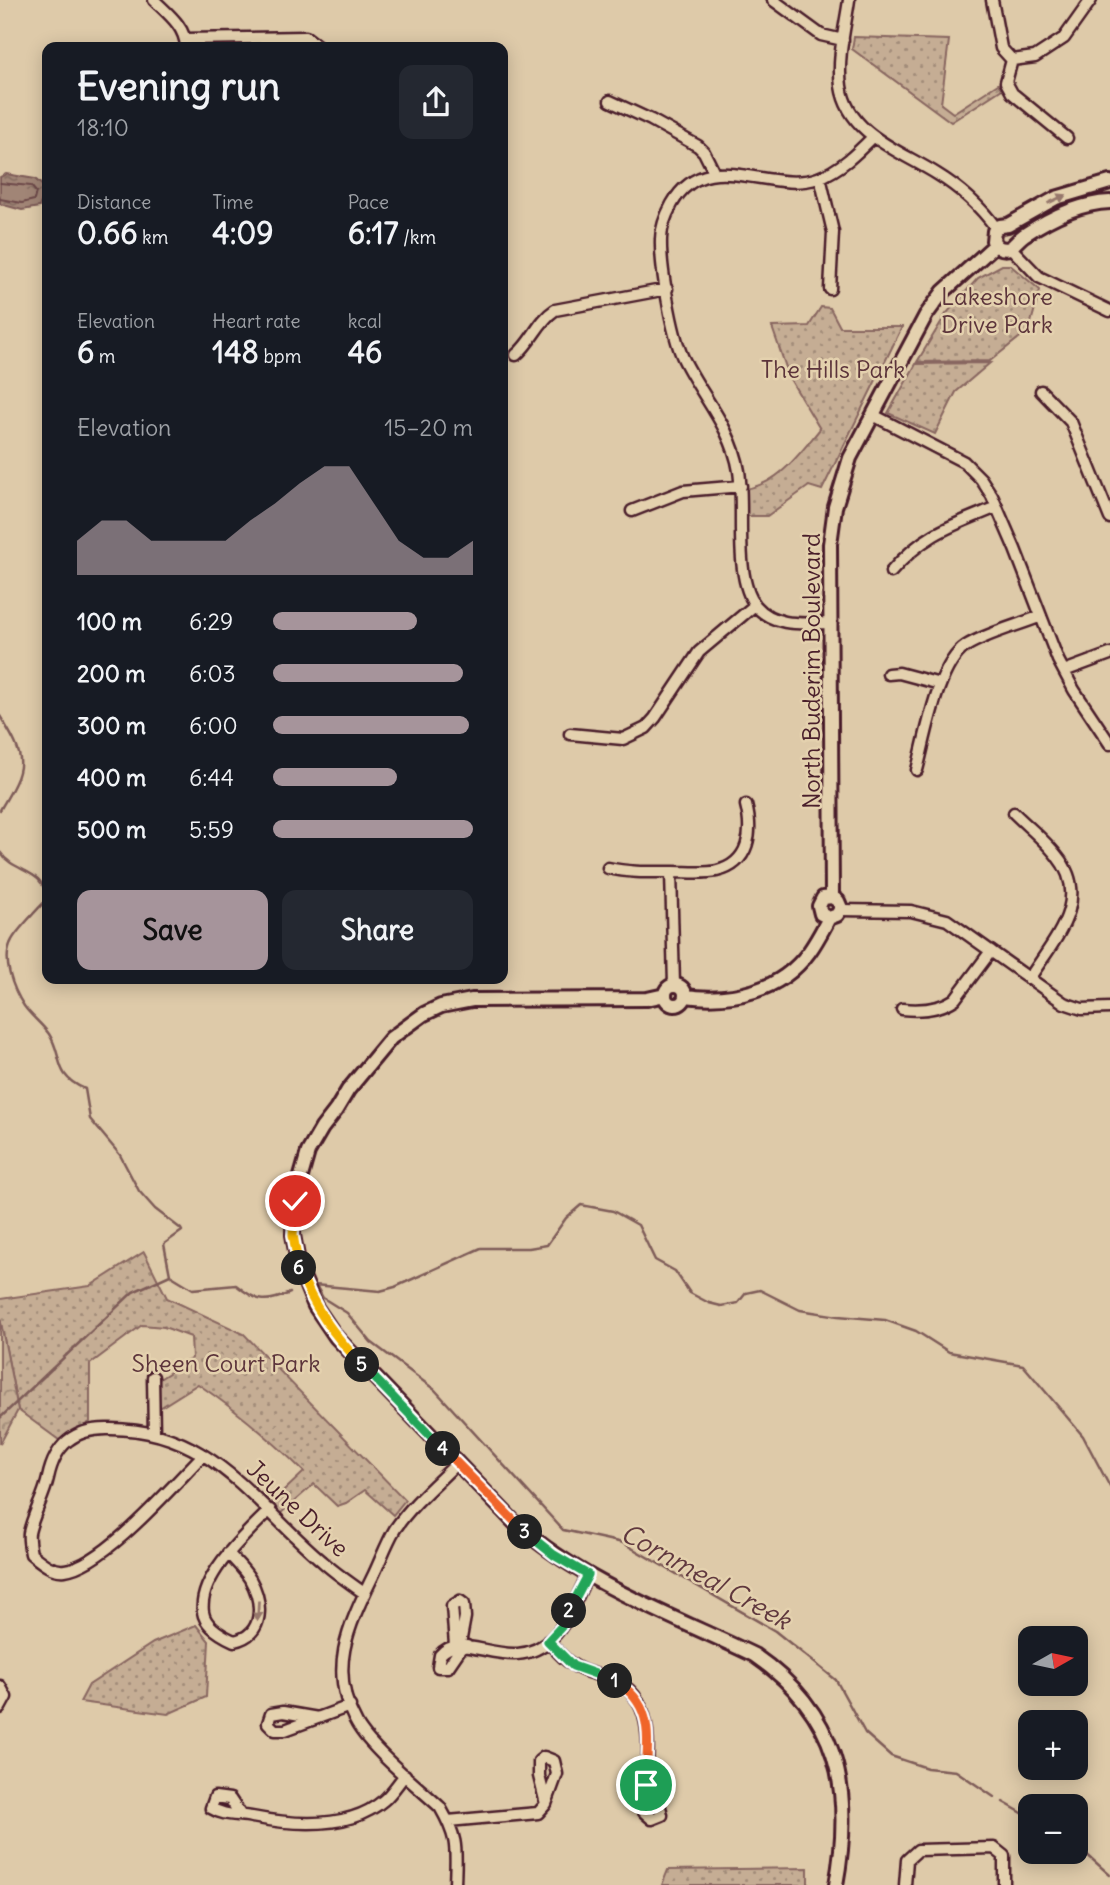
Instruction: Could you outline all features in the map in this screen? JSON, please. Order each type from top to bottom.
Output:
[{"type":"street","points":[[154,0],[177,23],[186,42]]},
{"type":"street","points":[[773,0],[821,35],[844,40]]},
{"type":"street","points":[[849,0],[840,68],[841,88],[847,105],[873,136],[937,174],[965,194],[1002,227],[1014,229],[1014,244],[1039,277],[1110,311]]},
{"type":"street","points":[[992,0],[1001,48],[1012,61]]},
{"type":"street","points":[[1012,61],[1035,57],[1063,38],[1091,0]]},
{"type":"street","points":[[206,42],[306,37],[312,42]]},
{"type":"street","points":[[1012,61],[1006,82],[1012,93],[1067,138]]},
{"type":"street","points":[[610,101],[698,145],[715,174]]},
{"type":"street","points":[[831,623],[782,621],[766,615],[755,605],[744,579],[741,486],[736,454],[726,430],[680,351],[667,289],[661,239],[666,217],[686,187],[715,174],[738,173],[775,181],[799,181],[820,177],[844,164],[873,136]]},
{"type":"street","points":[[820,177],[833,232],[830,289]]},
{"type":"street","points":[[1110,183],[1056,198],[1002,227],[993,234],[995,245],[1004,250],[1040,225],[1079,208],[1110,202]]},
{"type":"street","name":"North Buderim Boulevard","points":[[832,897],[830,544],[835,507],[850,458],[935,301],[970,265],[995,245]]},
{"type":"street","points":[[516,355],[529,343],[544,318],[555,310],[667,289]]},
{"type":"street","points":[[1041,391],[1071,422],[1110,518]]},
{"type":"street","points":[[873,415],[964,461],[981,479],[997,507],[1064,671],[1110,744]]},
{"type":"street","points":[[632,512],[683,491],[741,486]]},
{"type":"street","points":[[891,572],[904,557],[935,533],[997,507]]},
{"type":"street","points":[[570,734],[623,739],[646,728],[699,652],[755,605]]},
{"type":"street","points":[[917,769],[940,684],[953,658],[967,646],[1041,616]]},
{"type":"street","points":[[1064,671],[1110,654]]},
{"type":"street","points":[[888,674],[899,673],[940,684]]},
{"type":"street","points":[[608,869],[716,871],[736,862],[744,853],[750,831],[746,805]]},
{"type":"street","points":[[1014,813],[1063,864],[1069,874],[1072,896],[1066,920],[1029,979]]},
{"type":"street","points":[[671,872],[674,985]]},
{"type":"street","points":[[685,996],[740,996],[776,982],[809,951],[835,914],[840,903],[832,897],[823,898],[819,906],[821,914],[835,914],[911,911],[947,920],[1029,979],[1072,1006],[1096,1010],[1110,1008]]},
{"type":"street","points":[[902,1009],[916,1011],[948,1004],[955,999],[991,951]]},
{"type":"street","points":[[674,985],[681,987],[685,996],[682,1002],[674,1005],[666,1001],[665,995],[668,987],[674,985]]},
{"type":"street","points":[[665,995],[647,999],[472,1000],[450,1004],[409,1023],[391,1038],[348,1090],[308,1152],[295,1201],[293,1235],[297,1259],[310,1296],[326,1325],[457,1463],[540,1545],[588,1575],[754,1656],[774,1669],[801,1695],[819,1721],[839,1773],[842,1798],[841,1852],[836,1885]]},
{"type":"street","points":[[153,1377],[154,1433]]},
{"type":"street","name":"Jeune Drive","points":[[203,1455],[112,1546],[90,1561],[64,1570],[48,1567],[31,1555],[29,1535],[52,1459],[68,1440],[89,1429],[154,1433],[188,1446],[203,1455],[224,1468],[321,1561],[365,1593]]},
{"type":"street","points":[[455,1885],[456,1840],[448,1821],[440,1807],[369,1740],[349,1706],[342,1670],[344,1645],[350,1624],[395,1530],[415,1504],[457,1463]]},
{"type":"street","points":[[228,1553],[249,1577],[258,1598],[257,1625],[246,1639],[234,1641],[220,1634],[206,1620],[203,1611],[206,1592],[219,1564],[228,1553],[270,1510]]},
{"type":"street","points":[[458,1650],[440,1654],[447,1647],[509,1655],[530,1651],[548,1641],[563,1624],[588,1575]]},
{"type":"street","points":[[460,1601],[465,1605],[465,1612],[458,1650],[452,1612],[453,1604],[460,1601]]},
{"type":"street","points":[[452,1612],[465,1612]]},
{"type":"street","points":[[548,1641],[570,1664],[617,1682],[639,1703],[647,1730],[646,1785]]},
{"type":"street","points":[[0,1686],[6,1697],[0,1709]]},
{"type":"street","points":[[318,1718],[349,1706]]},
{"type":"street","points":[[240,1814],[282,1822],[341,1820],[367,1810],[383,1800],[405,1774]]},
{"type":"street","points":[[448,1821],[538,1813],[545,1804]]},
{"type":"street","points":[[905,1885],[907,1860],[918,1850],[994,1848],[1004,1856],[1004,1885]]},
{"type":"green space","points":[[854,37],[949,40],[941,104],[953,113],[998,84],[1002,89],[951,122],[852,49]]},
{"type":"green space","name":"Lakeshore Drive Park","points":[[1002,265],[1010,265],[1040,290],[1029,330],[990,361],[917,362],[946,314],[978,278]]},
{"type":"green space","name":"The Hills Park","points":[[821,307],[830,308],[840,327],[902,327],[822,490],[809,486],[767,516],[745,516],[745,489],[768,481],[787,467],[820,429],[790,379],[772,327],[809,326]]},
{"type":"green space","points":[[990,363],[956,392],[935,434],[888,413],[916,364]]},
{"type":"green space","name":"Sheen Court Park","points":[[144,1252],[167,1298],[244,1334],[405,1500],[393,1515],[365,1490],[337,1506],[314,1484],[280,1514],[269,1505],[304,1472],[253,1426],[198,1384],[158,1409],[155,1382],[192,1358],[191,1337],[164,1327],[142,1325],[90,1364],[90,1422],[59,1440],[18,1410],[0,1318],[0,1299],[90,1286]]},
{"type":"green space","points":[[0,1318],[18,1410],[0,1444]]},
{"type":"green space","points":[[196,1625],[209,1641],[206,1697],[168,1714],[80,1702],[89,1685],[153,1643]]},
{"type":"green space","points":[[808,1868],[808,1885],[662,1885],[668,1870]]},
{"type":"water","points":[[6,174],[35,179],[42,185],[39,207],[22,210],[0,204],[0,177]]},
{"type":"waterway","name":"Cornmeal Creek","points":[[0,716],[15,743],[20,763],[15,783],[0,810]]},
{"type":"waterway","name":"Cornmeal Creek","points":[[0,852],[13,864],[34,876],[42,885]]},
{"type":"waterway","name":"Cornmeal Creek","points":[[42,904],[12,940],[8,956],[12,983],[24,1006],[54,1042],[63,1072],[75,1084],[85,1089],[90,1119],[120,1155],[139,1191],[155,1209],[181,1229],[182,1231],[164,1244],[170,1275],[193,1289],[236,1285],[262,1300],[290,1293]]},
{"type":"waterway","points":[[314,1285],[380,1291],[395,1287],[481,1248],[529,1248],[547,1245],[566,1218],[581,1205],[613,1211],[638,1225],[655,1260],[675,1271],[690,1293],[709,1303],[721,1306],[738,1303],[746,1293],[760,1290],[800,1310],[885,1320],[916,1331],[949,1352],[1023,1365],[1083,1436],[1110,1487]]},
{"type":"waterway","points":[[0,1418],[133,1292],[170,1275]]},
{"type":"waterway","name":"Cornmeal Creek","points":[[317,1287],[323,1298],[347,1313],[371,1342],[435,1390],[563,1530],[623,1543],[775,1631],[836,1680],[865,1733],[891,1756],[927,1768],[956,1771],[994,1797]]},
{"type":"waterway","name":"Cornmeal Creek","points":[[1003,1802],[1018,1811]]},
{"type":"waterway","name":"Cornmeal Creek","points":[[1088,1856],[1110,1875]]},
{"type":"route","points":[[295,1201],[293,1235],[299,1267],[310,1296],[326,1325],[516,1524],[547,1550],[588,1575],[563,1624],[548,1641],[570,1664],[585,1672],[617,1682],[639,1703],[648,1741],[646,1785]]}]
